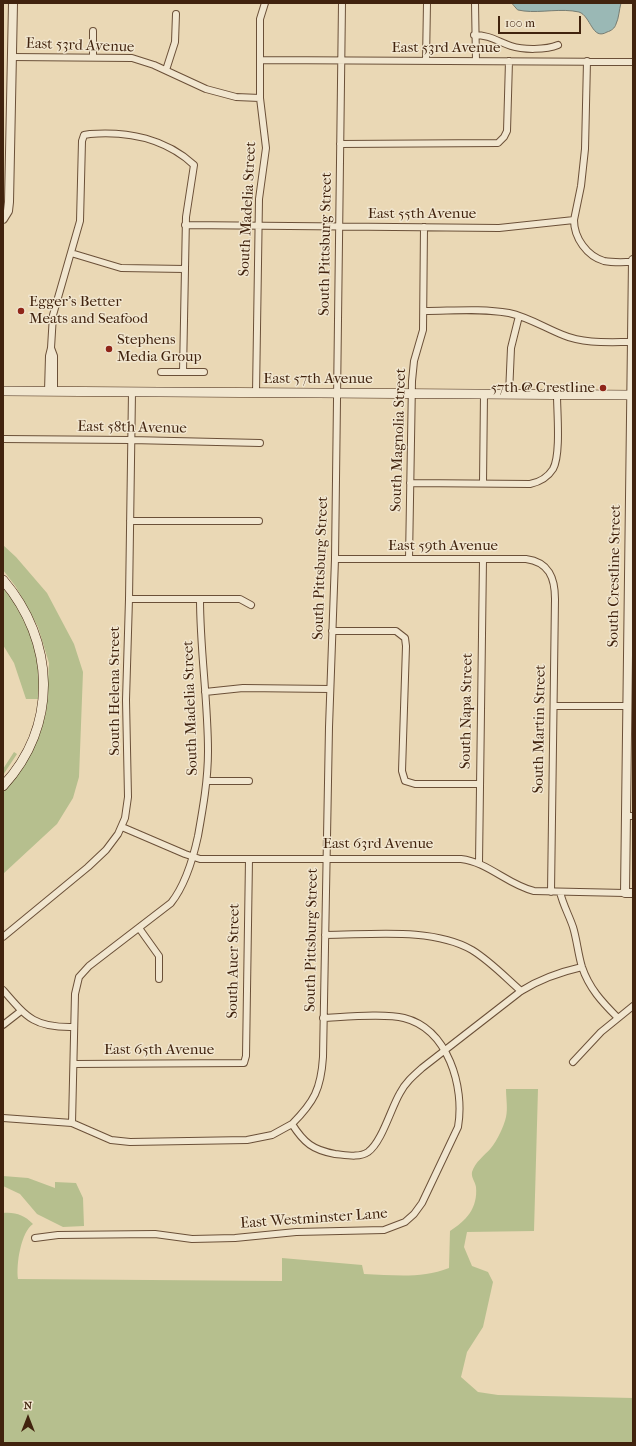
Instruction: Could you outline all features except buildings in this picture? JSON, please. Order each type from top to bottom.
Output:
[{"type":"main road","name":"East 57th Avenue","points":[[3,391],[632,395]]},
{"type":"main road","points":[[3,580],[20,601],[32,625],[38,640],[44,678],[39,716],[31,744],[24,758],[3,786]]},
{"type":"street","points":[[3,219],[9,207],[7,118],[12,57],[13,3]]},
{"type":"street","name":"South Madelia Street","points":[[256,392],[259,194],[266,148],[260,98],[260,16],[265,3]]},
{"type":"street","name":"South Pittsburg Street","points":[[3,1118],[72,1123],[111,1140],[130,1142],[247,1140],[274,1134],[292,1124],[311,1104],[318,1090],[322,1071],[324,1018],[330,689],[335,559],[340,60],[342,3]]},
{"type":"street","points":[[426,60],[427,3]]},
{"type":"street","points":[[474,61],[475,3]]},
{"type":"street","points":[[166,70],[175,42],[176,14]]},
{"type":"street","points":[[93,31],[93,57]]},
{"type":"street","points":[[474,35],[490,36],[517,47],[547,48],[558,45]]},
{"type":"street","name":"East 53rd Avenue","points":[[12,57],[132,58],[166,70],[206,89],[236,97],[260,98]]},
{"type":"street","name":"East 53rd Avenue","points":[[260,60],[633,62]]},
{"type":"street","points":[[340,144],[498,143],[506,134],[508,125],[508,61]]},
{"type":"street","points":[[587,62],[585,149],[581,186],[574,220],[580,240],[593,256],[612,262],[633,261]]},
{"type":"street","points":[[51,391],[49,356],[51,348],[53,315],[81,212],[82,148],[84,135],[96,133],[129,134],[151,139],[194,165],[185,226],[183,372]]},
{"type":"street","name":"East 55th Avenue","points":[[185,226],[512,227],[574,220]]},
{"type":"street","name":"South Magnolia Street","points":[[409,559],[411,394],[412,373],[422,335],[424,311],[424,227]]},
{"type":"street","points":[[71,253],[122,268],[185,270]]},
{"type":"street","name":"South Crestline Street","points":[[629,893],[630,816],[627,706],[631,589],[633,261]]},
{"type":"street","points":[[424,311],[487,311],[519,316],[572,338],[601,342],[632,342]]},
{"type":"street","points":[[509,394],[511,348],[519,316]]},
{"type":"street","points":[[161,372],[204,372]]},
{"type":"street","name":"South Helena Street","points":[[3,937],[88,867],[114,842],[122,827],[128,797],[126,700],[130,599],[132,392]]},
{"type":"street","points":[[483,483],[484,394]]},
{"type":"street","points":[[410,483],[530,484],[540,481],[553,469],[557,456],[558,395]]},
{"type":"street","name":"East 58th Avenue","points":[[3,439],[260,443]]},
{"type":"street","points":[[130,521],[259,521]]},
{"type":"street","name":"East 59th Avenue","points":[[335,559],[532,560],[547,569]]},
{"type":"street","name":"South Napa Street","points":[[478,863],[483,559]]},
{"type":"street","name":"South Martin Street","points":[[547,569],[555,585],[551,892]]},
{"type":"street","points":[[130,599],[240,599],[251,605]]},
{"type":"street","name":"South Madelia Street","points":[[72,1123],[75,994],[77,984],[82,973],[163,910],[175,898],[193,857],[207,781],[208,741],[206,692],[201,646],[200,600]]},
{"type":"street","points":[[332,631],[396,631],[403,635],[406,646],[402,771],[405,781],[415,784],[480,784]]},
{"type":"street","points":[[206,692],[243,688],[330,689]]},
{"type":"street","points":[[554,706],[627,706]]},
{"type":"street","points":[[207,781],[248,781]]},
{"type":"street","name":"East 63rd Avenue","points":[[122,827],[193,857],[454,858],[478,863],[522,887],[534,891],[629,893]]},
{"type":"street","name":"South Auer Street","points":[[244,1063],[246,1056],[249,858]]},
{"type":"street","points":[[560,892],[562,904],[573,926],[582,967],[590,985],[599,998],[617,1017]]},
{"type":"street","points":[[139,928],[159,956],[159,979]]},
{"type":"street","points":[[325,935],[414,935],[450,941],[481,956],[521,991]]},
{"type":"street","points":[[292,1124],[302,1139],[314,1148],[352,1156],[368,1152],[376,1142],[400,1092],[408,1080],[521,991],[535,982],[560,972],[582,967]]},
{"type":"street","points":[[3,990],[34,1022],[47,1026],[74,1027]]},
{"type":"street","points":[[573,1062],[617,1017],[633,1006]]},
{"type":"street","points":[[3,1025],[21,1010]]},
{"type":"street","points":[[324,1018],[403,1018],[421,1026],[445,1051]]},
{"type":"street","name":"East Westminster Lane","points":[[35,1238],[58,1235],[155,1234],[192,1239],[235,1238],[296,1232],[384,1230],[405,1222],[414,1214],[422,1203],[458,1127],[461,1113],[458,1091],[452,1064],[445,1051]]},
{"type":"street","name":"East 65th Avenue","points":[[74,1064],[244,1063]]},
{"type":"green space","points":[[3,545],[16,557],[47,593],[74,644],[83,672],[79,777],[73,798],[57,824],[3,874],[3,793],[39,737],[46,712],[49,663],[38,627],[16,587],[3,570]]},
{"type":"green space","points":[[3,585],[21,610],[32,638],[38,668],[38,699],[26,699],[14,663],[3,645]]},
{"type":"green space","points":[[14,752],[17,754],[3,775],[3,769]]},
{"type":"green space","points":[[506,1089],[538,1089],[534,1231],[467,1232],[464,1247],[472,1266],[488,1272],[493,1282],[483,1327],[467,1352],[461,1377],[478,1392],[498,1395],[633,1398],[633,1443],[3,1443],[3,1213],[20,1215],[33,1224],[25,1234],[22,1241],[18,1265],[18,1279],[282,1281],[282,1258],[362,1265],[364,1274],[407,1276],[428,1274],[449,1268],[450,1231],[466,1218],[473,1208],[476,1187],[472,1174],[473,1168],[489,1151],[504,1125],[507,1111]]},
{"type":"green space","points":[[3,1176],[28,1178],[55,1188],[55,1182],[76,1183],[83,1198],[84,1226],[63,1227],[37,1214],[20,1194],[3,1186]]},
{"type":"water","points":[[512,3],[621,3],[615,27],[602,34],[595,31],[583,14],[579,12],[565,10],[524,11],[518,10]]},
{"type":"place","name":"Egger's Better Meats and Seafood","points":[[21,311]]},
{"type":"place","name":"Stephens Media Group","points":[[109,349]]},
{"type":"place","name":"57th @ Crestline","points":[[603,388]]}]
